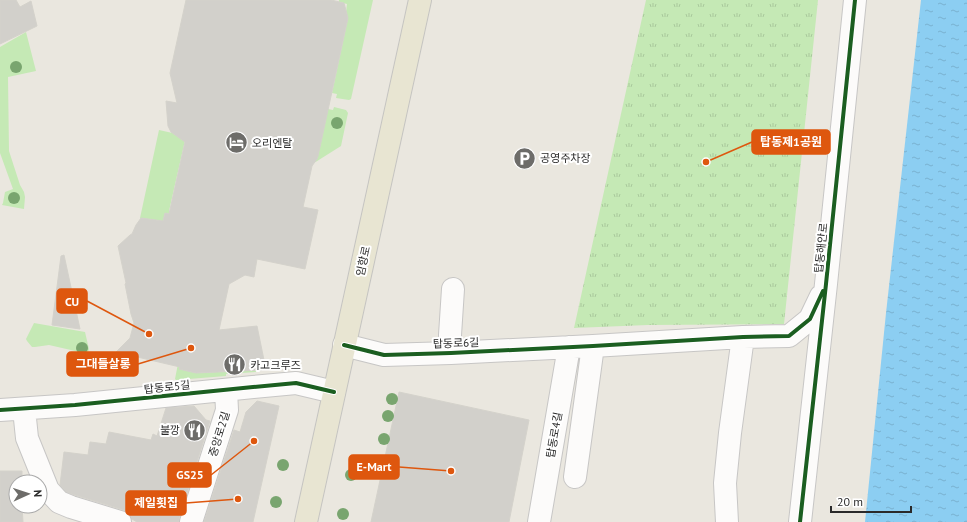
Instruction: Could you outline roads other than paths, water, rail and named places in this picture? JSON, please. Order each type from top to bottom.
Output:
[{"type":"main road","name":"임항로","points":[[306,522],[420,0]]},
{"type":"street","name":"탑동해안로","points":[[800,522],[856,0]]},
{"type":"street","name":"탑동로6길","points":[[344,345],[384,355],[789,336],[810,319],[826,284]]},
{"type":"street","points":[[451,353],[450,335],[452,289]]},
{"type":"street","points":[[728,522],[725,483],[743,337]]},
{"type":"street","points":[[575,477],[593,346]]},
{"type":"street","name":"탑동로4길","points":[[538,522],[569,347]]},
{"type":"street","name":"탑동로5길","points":[[0,410],[75,405],[296,384],[334,392]]},
{"type":"street","name":"중앙로2길","points":[[191,522],[227,410],[226,390]]},
{"type":"street","points":[[24,409],[27,438],[48,490],[59,502],[120,522]]},
{"type":"water","points":[[921,0],[967,0],[967,522],[865,522],[886,313]]},
{"type":"place","name":"오리엔탈","points":[[236,143]]},
{"type":"place","name":"공영주차장","points":[[525,158]]},
{"type":"place","name":"탑동제1공원","points":[[706,162]]},
{"type":"place","name":"CU","points":[[149,334]]},
{"type":"place","name":"그대들살롱","points":[[191,348]]},
{"type":"place","name":"카고크루즈","points":[[234,365]]},
{"type":"place","name":"불깡","points":[[195,430]]},
{"type":"place","name":"GS25","points":[[254,441]]},
{"type":"place","name":"E-Mart","points":[[451,471]]},
{"type":"place","name":"제일횟집","points":[[238,499]]}]
